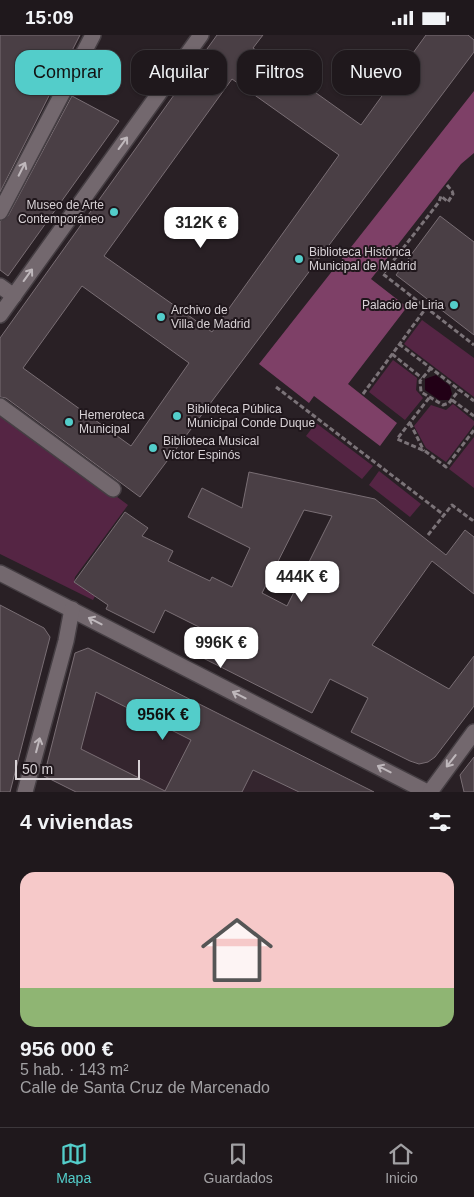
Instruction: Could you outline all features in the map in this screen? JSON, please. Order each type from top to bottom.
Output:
[{"type":"street","points":[[0,212],[92,35]]},
{"type":"street","points":[[0,315],[200,35]]},
{"type":"street","points":[[0,286],[14,295]]},
{"type":"street","points":[[0,406],[113,489]]},
{"type":"street","points":[[0,573],[428,792],[474,732]]},
{"type":"street","points":[[25,792],[66,641],[72,609]]},
{"type":"path","points":[[447,185],[452,191],[451,198],[448,202],[442,196],[440,202],[383,274],[474,345]]},
{"type":"path","points":[[362,394],[426,308]]},
{"type":"path","points":[[399,344],[474,401]]},
{"type":"path","points":[[392,354],[422,378]]},
{"type":"path","points":[[430,368],[422,378],[421,392],[443,405],[452,400],[459,390]]},
{"type":"path","points":[[276,387],[444,515]]},
{"type":"path","points":[[429,398],[397,439],[424,451],[446,467],[474,430]]},
{"type":"path","points":[[452,400],[474,416]]},
{"type":"path","points":[[410,423],[424,451]]},
{"type":"path","points":[[428,535],[452,505],[472,520],[474,517]]},
{"type":"shaded area","points":[[474,91],[474,153],[461,164],[371,279],[407,307],[348,384],[397,423],[380,446],[314,396],[309,403],[259,364]]},
{"type":"shaded area","points":[[422,320],[474,358],[474,397],[404,344]]},
{"type":"shaded area","points":[[393,360],[417,378],[416,390],[423,398],[405,420],[369,392]]},
{"type":"shaded area","points":[[436,375],[450,386],[452,394],[449,400],[439,400],[425,390],[425,379]]},
{"type":"shaded area","points":[[453,404],[474,421],[474,425],[446,462],[426,448],[414,426],[431,405],[446,410]]},
{"type":"shaded area","points":[[0,410],[128,505],[75,577],[74,582],[95,596],[93,600],[0,554]]},
{"type":"shaded area","points":[[316,423],[373,466],[362,479],[306,436]]},
{"type":"shaded area","points":[[474,437],[474,488],[449,469]]},
{"type":"shaded area","points":[[379,471],[421,504],[410,517],[369,485]]},
{"type":"shaded area","points":[[88,648],[374,792],[76,792],[44,776],[75,653]]},
{"type":"building","points":[[0,35],[80,35],[72,50],[15,50],[15,95],[49,95],[0,192]]},
{"type":"building","points":[[217,35],[263,35],[253,48],[256,50],[237,50],[237,83],[232,79],[227,86],[227,50],[206,50]]},
{"type":"building","points":[[426,35],[468,35],[474,40],[474,52],[140,497],[6,398],[0,397],[0,338],[174,95],[220,95],[104,256],[212,332],[339,155],[255,95],[319,95],[361,125],[383,95],[420,95],[420,50],[415,50]],"holes":[[[82,286],[189,363],[131,446],[23,368]]]},
{"type":"building","points":[[72,96],[119,121],[8,276],[0,270],[0,221],[8,216]]},
{"type":"building","name":"Palacio de Liria","points":[[440,216],[474,242],[474,335],[396,275]]},
{"type":"building","points":[[249,472],[375,499],[446,555],[465,530],[474,537],[474,594],[432,561],[372,645],[449,689],[474,656],[474,706],[435,757],[428,762],[419,764],[351,732],[368,698],[330,679],[312,713],[199,656],[211,633],[165,610],[154,633],[106,609],[108,605],[74,582],[125,512],[148,528],[142,536],[173,551],[168,561],[210,581],[212,577],[232,587],[250,548],[188,517],[202,488],[242,508]],"holes":[[[304,510],[332,516],[287,606],[262,593]]]},
{"type":"building","points":[[0,605],[44,628],[50,637],[10,792],[0,792]]},
{"type":"building","points":[[88,648],[374,792],[299,792],[253,770],[242,792],[76,792],[44,776],[75,653]],"holes":[[[96,692],[191,740],[165,791],[81,749]]]},
{"type":"building","points":[[474,757],[474,792],[464,792],[460,775]]},
{"type":"place","name":"Museo de Arte Contemporáneo","points":[[114,212]]},
{"type":"place","name":"Biblioteca Histórica Municipal de Madrid","points":[[299,259]]},
{"type":"place","name":"Palacio de Liria","points":[[454,305]]},
{"type":"place","name":"Archivo de Villa de Madrid","points":[[161,317]]},
{"type":"place","name":"Biblioteca Pública Municipal Conde Duque","points":[[177,416]]},
{"type":"place","name":"Hemeroteca Municipal","points":[[69,422]]},
{"type":"place","name":"Biblioteca Musical Víctor Espinós","points":[[153,448]]}]
